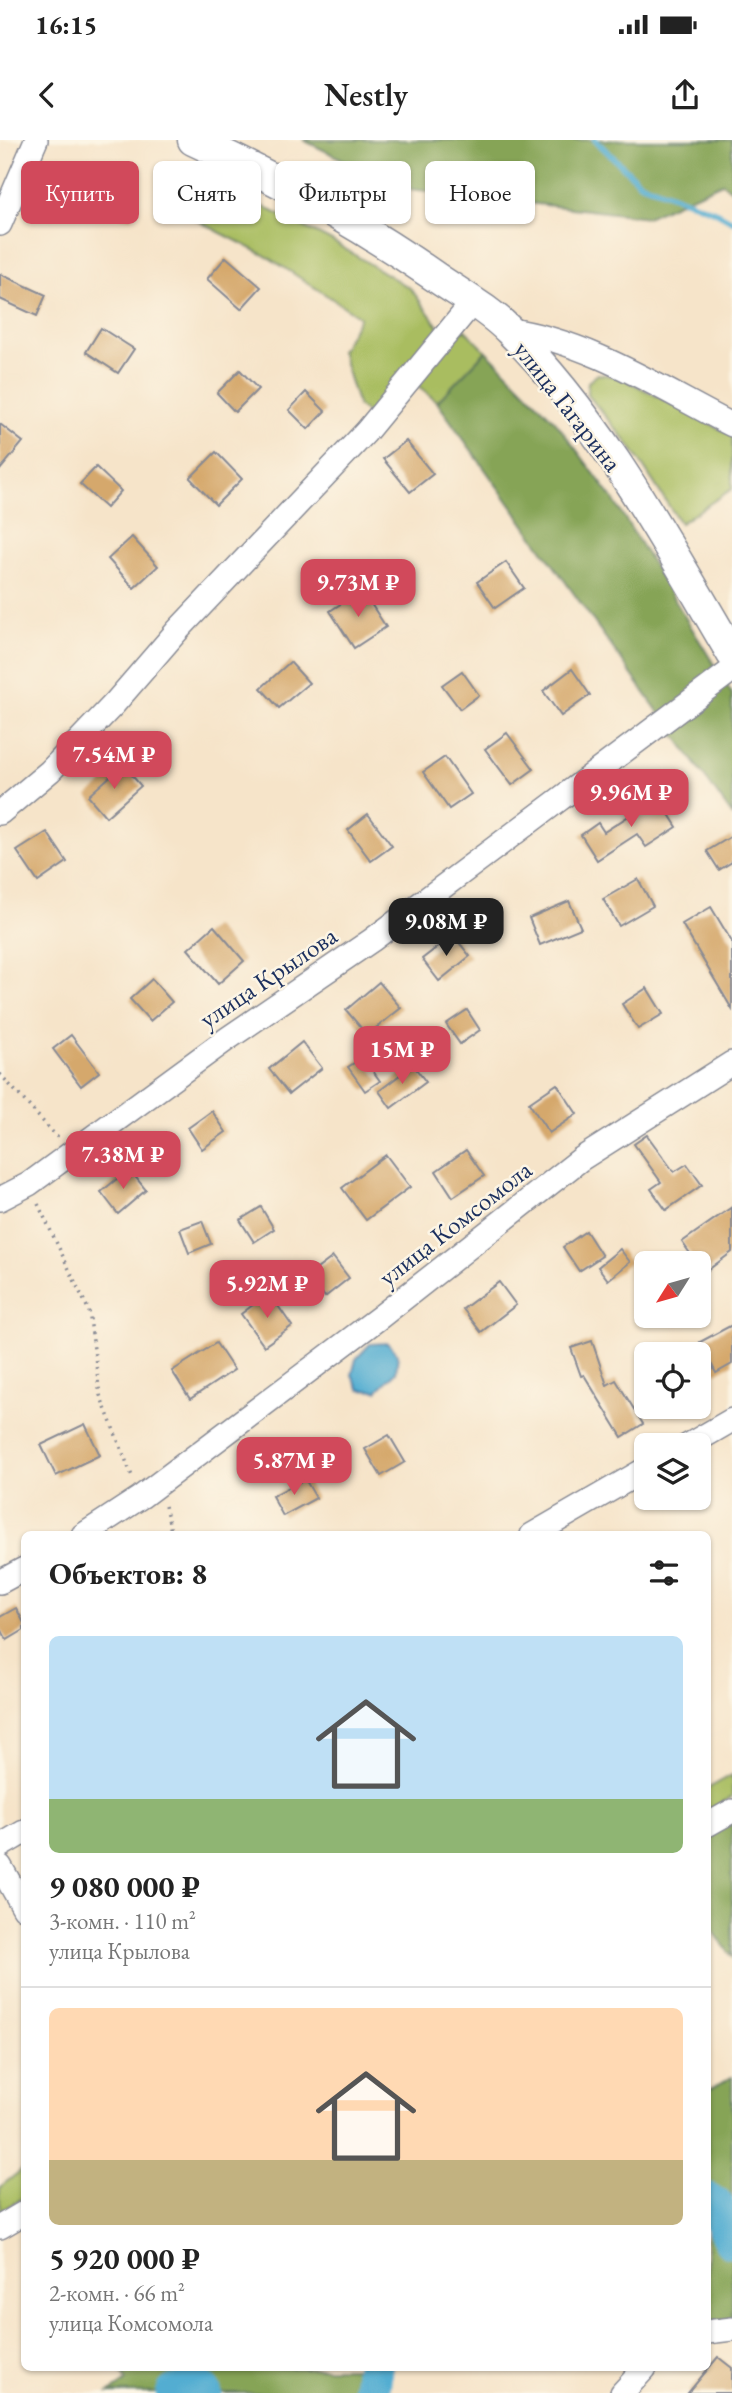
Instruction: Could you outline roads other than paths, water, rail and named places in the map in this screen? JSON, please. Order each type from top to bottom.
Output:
[{"type":"main road","name":"улица Гагарина","points":[[193,140],[331,209],[473,302],[509,330],[556,383],[600,442],[645,508],[732,654]]},
{"type":"street","points":[[0,224],[36,140]]},
{"type":"street","points":[[0,813],[50,771],[114,705],[177,631],[366,432],[473,302]]},
{"type":"street","points":[[509,330],[539,334],[584,350],[732,425]]},
{"type":"street","name":"улица Крылова","points":[[0,1199],[29,1184],[227,1039],[372,940],[732,670]]},
{"type":"street","name":"улица Комсомола","points":[[89,1531],[149,1490],[380,1317],[581,1159],[732,1063]]},
{"type":"street","points":[[710,1433],[732,1420]]},
{"type":"street","points":[[539,1531],[634,1476]]},
{"type":"street","points":[[0,1582],[21,1571]]},
{"type":"street","points":[[711,1823],[732,1811]]},
{"type":"street","points":[[0,1846],[21,1834]]},
{"type":"street","points":[[0,1866],[21,1903]]},
{"type":"street","points":[[0,2227],[21,2215]]},
{"type":"street","points":[[711,2332],[732,2329]]},
{"type":"street","points":[[622,2393],[642,2371]]},
{"type":"water","points":[[388,1343],[398,1354],[396,1372],[377,1391],[360,1390],[352,1375],[356,1359],[370,1344]]},
{"type":"waterway","points":[[595,140],[640,183],[714,211],[732,221]]},
{"type":"waterway","points":[[711,2204],[715,2206],[732,2240]]},
{"type":"waterway","points":[[371,2393],[374,2371]]},
{"type":"waterway","points":[[175,2393],[198,2388],[203,2393]]}]
